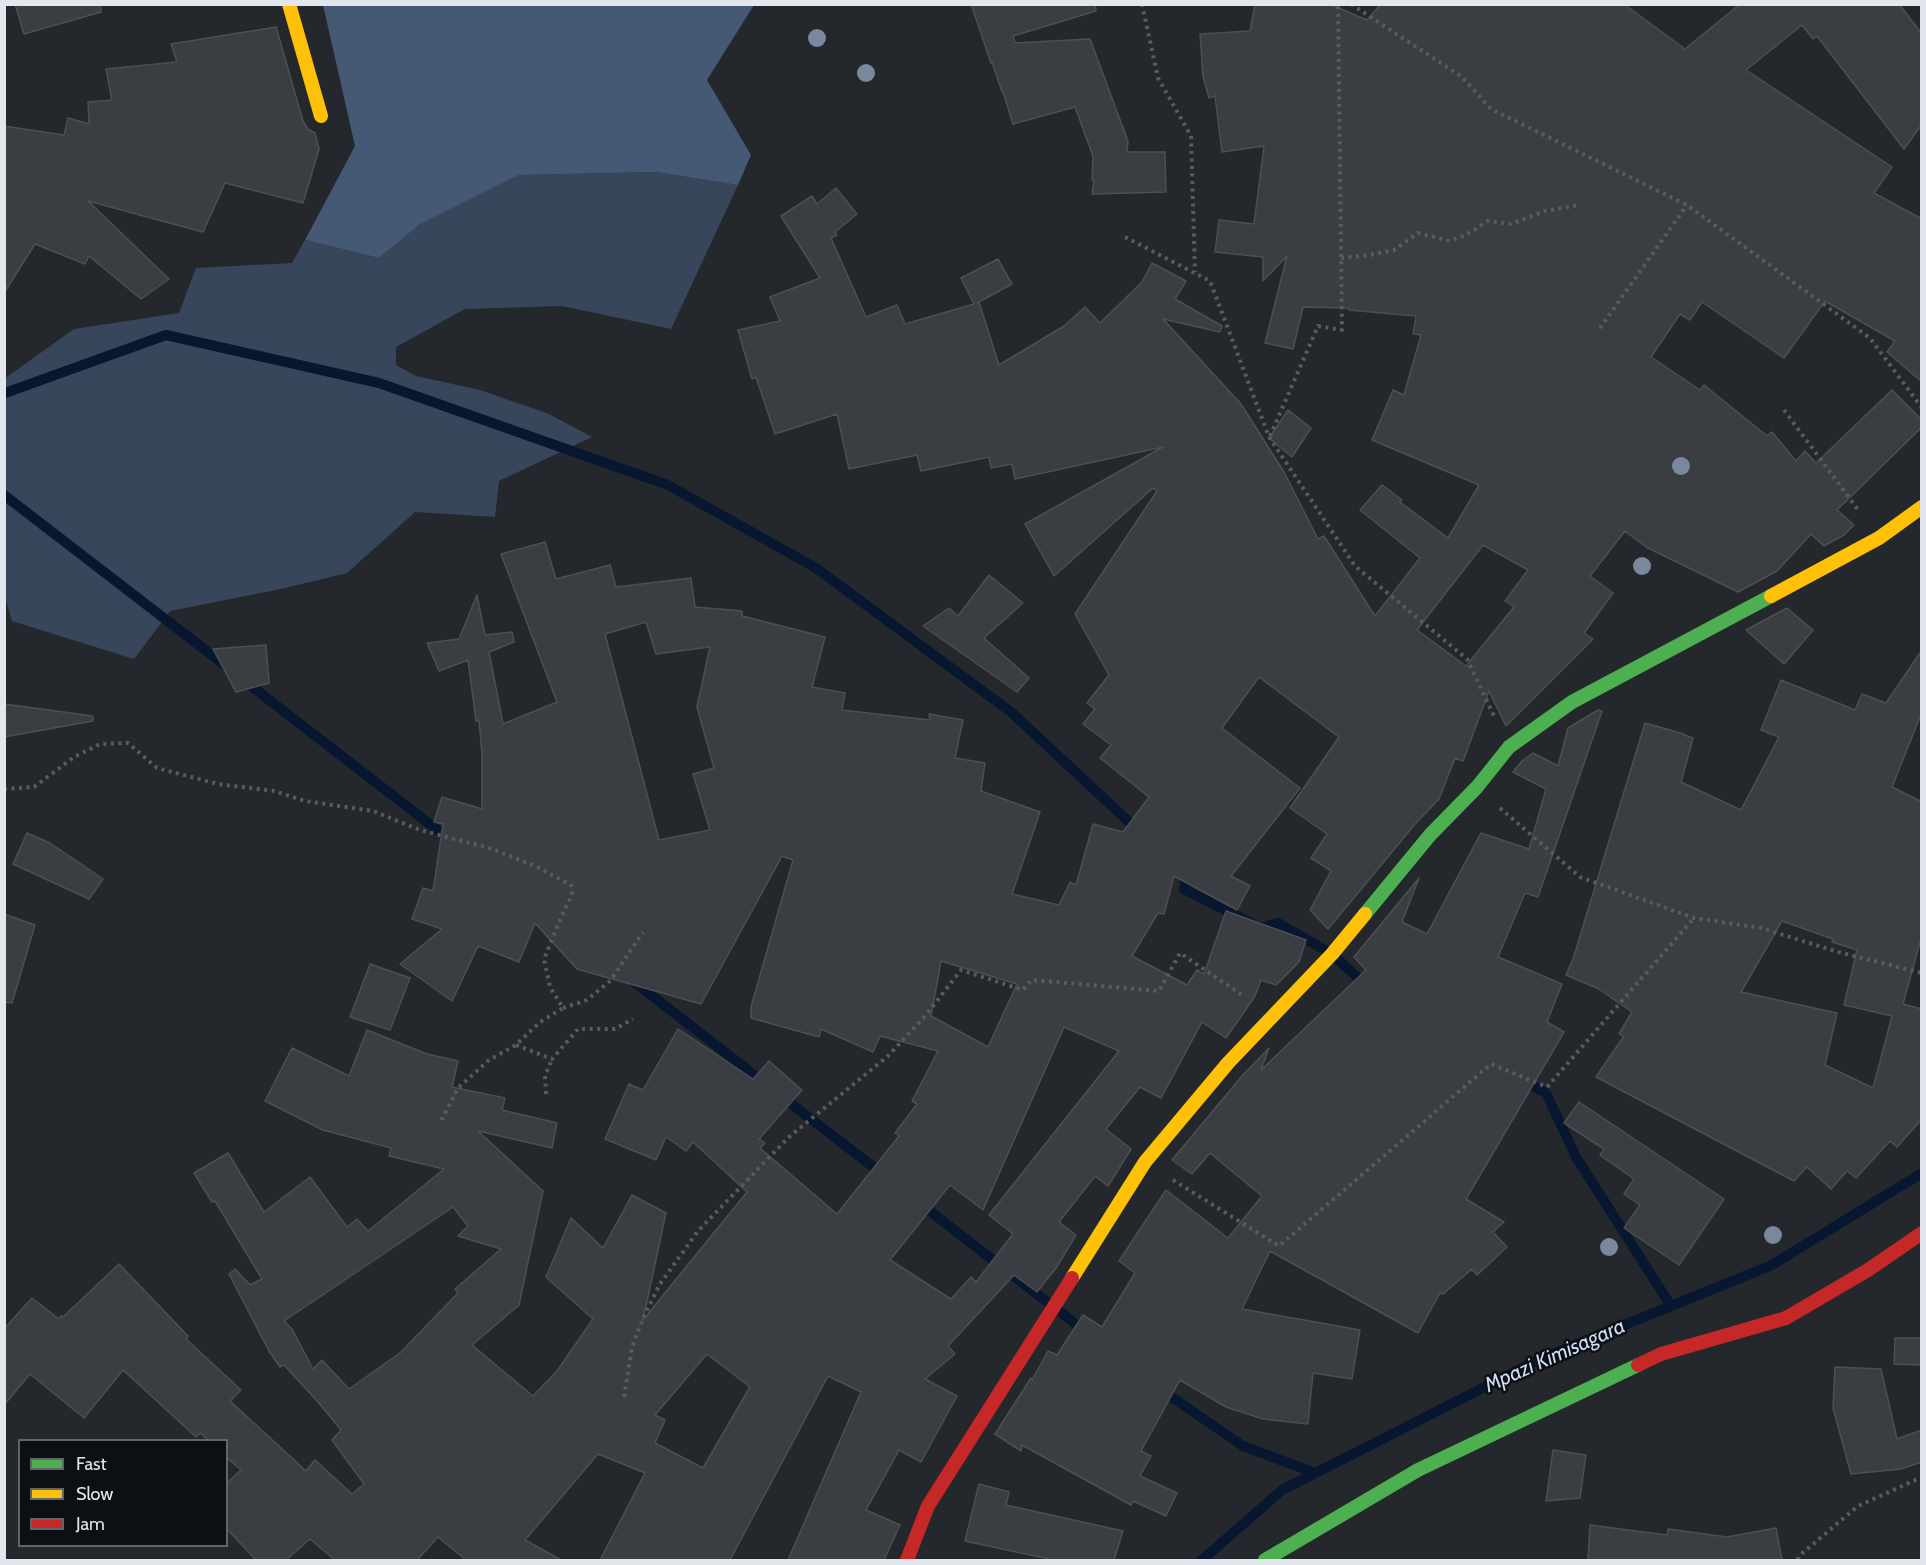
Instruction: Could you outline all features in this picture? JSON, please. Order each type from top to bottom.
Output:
[{"type":"street","points":[[289,4],[321,116]]},
{"type":"street","points":[[907,1560],[928,1506],[1145,1162],[1228,1063],[1332,954],[1430,835],[1477,788],[1509,747],[1572,702],[1879,538],[1922,507]]},
{"type":"street","points":[[1265,1560],[1418,1470],[1661,1354],[1786,1318],[1868,1270],[1922,1233]]},
{"type":"path","points":[[1142,4],[1158,78],[1191,136],[1195,273]]},
{"type":"path","points":[[1269,437],[1318,326],[1342,330],[1338,4]]},
{"type":"path","points":[[1351,4],[1462,77],[1491,109],[1687,205],[1870,338],[1922,408]]},
{"type":"path","points":[[1341,258],[1394,250],[1418,233],[1450,241],[1466,235],[1488,221],[1511,224],[1545,211],[1580,205]]},
{"type":"path","points":[[1600,328],[1687,205]]},
{"type":"path","points":[[1125,237],[1210,281],[1269,437],[1355,566],[1467,659],[1509,747]]},
{"type":"path","points":[[1784,410],[1879,538]]},
{"type":"path","points":[[4,789],[34,787],[74,757],[100,744],[128,743],[158,768],[218,784],[274,791],[305,801],[373,811],[420,830],[489,848],[533,864],[571,885],[572,895],[544,959],[550,987],[563,1008]]},
{"type":"path","points":[[1477,788],[1580,878],[1694,918],[1761,928],[1838,952],[1922,973]]},
{"type":"path","points":[[1145,1162],[1280,1246],[1491,1064],[1547,1087],[1694,918]]},
{"type":"path","points":[[440,1123],[458,1088],[489,1060],[516,1045],[540,1022],[563,1008],[587,1000],[611,980],[643,932]]},
{"type":"path","points":[[624,1397],[632,1347],[644,1316],[660,1284],[698,1231],[789,1137],[888,1056],[926,1015],[961,970],[1023,990],[1031,980],[1159,991],[1180,953],[1274,1016]]},
{"type":"path","points":[[546,1094],[545,1076],[552,1059],[578,1029],[615,1029],[633,1019]]},
{"type":"path","points":[[516,1045],[552,1059]]},
{"type":"path","points":[[1798,1560],[1799,1556],[1858,1506],[1922,1477]]},
{"type":"shaded area","points":[[323,5],[754,5],[707,80],[751,155],[738,185],[656,172],[519,175],[420,224],[379,258],[305,240],[355,146]]},
{"type":"shaded area","points":[[656,172],[738,185],[671,329],[562,306],[465,309],[396,347],[396,365],[416,376],[480,390],[549,414],[592,437],[499,481],[495,517],[415,512],[347,573],[170,611],[134,659],[12,621],[4,593],[4,379],[74,329],[179,313],[196,268],[292,263],[305,240],[379,258],[419,224],[519,175]]},
{"type":"building","points":[[15,4],[100,4],[101,12],[24,34]]},
{"type":"building","points":[[971,4],[1095,4],[1096,11],[1013,36],[1015,43],[1090,39],[1128,141],[1127,152],[1165,152],[1166,192],[1092,194],[1093,156],[1075,107],[1013,124]]},
{"type":"building","points":[[1255,4],[1329,4],[1367,20],[1381,4],[1624,4],[1685,49],[1740,4],[1899,4],[1922,34],[1922,124],[1904,149],[1817,36],[1813,39],[1802,25],[1746,70],[1892,167],[1874,193],[1922,219],[1922,382],[1887,352],[1895,341],[1825,301],[1784,358],[1702,302],[1690,320],[1680,314],[1651,357],[1700,390],[1704,385],[1767,436],[1772,432],[1796,461],[1805,451],[1816,463],[1892,390],[1922,420],[1922,427],[1837,510],[1854,525],[1844,535],[1824,546],[1811,534],[1777,571],[1738,592],[1646,547],[1625,531],[1590,576],[1613,593],[1584,633],[1593,639],[1506,726],[1489,691],[1463,761],[1455,758],[1439,799],[1416,823],[1328,929],[1310,910],[1331,871],[1311,858],[1327,834],[1290,808],[1339,737],[1259,677],[1222,728],[1300,788],[1231,876],[1250,886],[1237,910],[1174,876],[1164,914],[1158,913],[1132,956],[1187,985],[1197,970],[1204,974],[1226,911],[1306,940],[1299,962],[1276,985],[1261,980],[1255,996],[1226,1038],[1202,1022],[1161,1098],[1140,1087],[1106,1129],[1131,1149],[1108,1186],[1095,1176],[1059,1222],[1076,1235],[1056,1268],[1037,1292],[1014,1275],[948,1346],[955,1354],[925,1379],[957,1396],[921,1462],[899,1450],[866,1510],[900,1525],[884,1560],[788,1560],[861,1392],[828,1376],[730,1560],[600,1560],[645,1473],[598,1454],[525,1540],[561,1560],[466,1560],[438,1537],[417,1560],[335,1560],[310,1539],[286,1560],[256,1560],[228,1530],[228,1482],[241,1470],[228,1459],[228,1439],[207,1439],[200,1433],[196,1437],[123,1370],[84,1418],[30,1374],[4,1405],[4,1329],[32,1298],[59,1319],[63,1317],[119,1264],[188,1336],[186,1339],[241,1390],[230,1401],[306,1471],[315,1460],[352,1494],[364,1484],[332,1440],[341,1430],[284,1365],[280,1367],[269,1351],[229,1274],[235,1269],[250,1285],[262,1279],[215,1201],[212,1202],[194,1173],[228,1153],[264,1212],[310,1177],[347,1227],[357,1219],[368,1231],[444,1169],[389,1156],[391,1148],[323,1130],[265,1101],[292,1048],[349,1076],[367,1030],[427,1054],[458,1061],[452,1087],[505,1098],[502,1110],[557,1123],[552,1148],[478,1131],[543,1191],[519,1305],[472,1345],[533,1396],[557,1371],[593,1319],[546,1277],[571,1218],[603,1248],[632,1195],[666,1213],[643,1320],[747,1192],[693,1142],[686,1151],[666,1137],[656,1160],[605,1139],[629,1084],[643,1090],[678,1029],[753,1079],[769,1061],[802,1090],[759,1139],[765,1143],[760,1148],[837,1214],[899,1136],[895,1133],[917,1104],[912,1101],[938,1051],[880,1036],[873,1052],[821,1029],[819,1037],[751,1018],[751,1007],[793,860],[782,856],[701,1004],[577,969],[535,923],[519,962],[478,946],[452,1001],[400,964],[442,929],[412,919],[423,888],[433,891],[443,824],[434,822],[442,797],[482,809],[482,754],[479,720],[476,721],[468,660],[439,671],[427,643],[459,639],[477,595],[485,635],[512,632],[514,642],[489,652],[503,724],[557,702],[501,554],[545,542],[556,579],[610,565],[616,587],[691,578],[695,607],[742,611],[742,616],[825,637],[812,687],[845,693],[842,710],[930,720],[929,714],[963,720],[955,758],[985,763],[981,791],[1040,812],[1012,894],[1059,905],[1070,882],[1076,885],[1093,824],[1123,832],[1149,797],[1100,758],[1111,745],[1083,724],[1095,709],[1087,703],[1109,675],[1075,614],[1157,491],[1153,488],[1054,576],[1025,524],[1163,447],[1015,479],[1012,464],[991,468],[989,457],[921,471],[917,455],[849,469],[837,414],[775,434],[756,377],[752,379],[738,330],[780,321],[770,297],[820,278],[781,216],[812,196],[817,204],[836,188],[857,214],[835,232],[837,235],[831,238],[866,317],[897,305],[905,324],[974,304],[961,278],[998,259],[1012,284],[977,303],[979,302],[999,365],[1064,326],[1085,307],[1100,323],[1142,282],[1152,263],[1186,281],[1175,299],[1222,326],[1220,332],[1163,319],[1241,404],[1284,472],[1318,539],[1324,536],[1375,616],[1420,558],[1360,510],[1382,485],[1402,500],[1400,502],[1448,538],[1479,485],[1372,440],[1393,390],[1404,395],[1421,335],[1413,334],[1416,316],[1349,310],[1349,308],[1303,307],[1293,349],[1265,343],[1287,256],[1263,281],[1263,257],[1215,252],[1219,220],[1254,224],[1264,146],[1222,152],[1215,96],[1209,98],[1203,76],[1200,34],[1250,31]],"holes":[[[1483,545],[1528,570],[1505,601],[1514,607],[1466,666],[1417,630]],[[646,622],[656,654],[710,647],[697,707],[714,768],[693,774],[710,830],[659,840],[605,634]],[[941,961],[1017,984],[988,1047],[931,1016]],[[1064,1027],[1119,1051],[989,1215],[1013,1234],[976,1282],[971,1277],[951,1299],[890,1260],[950,1185],[983,1210]],[[453,1207],[468,1226],[458,1236],[501,1249],[455,1289],[458,1293],[400,1353],[349,1389],[322,1360],[313,1369],[292,1329],[284,1321]],[[707,1354],[750,1387],[703,1468],[655,1443],[665,1420],[655,1415]]]},
{"type":"building","points":[[276,27],[303,121],[308,129],[315,133],[319,149],[303,203],[225,183],[203,232],[88,201],[169,279],[141,299],[89,256],[85,264],[35,244],[4,293],[4,126],[64,135],[68,118],[89,124],[88,102],[112,100],[106,69],[177,62],[171,44]]},
{"type":"building","points":[[1288,410],[1311,428],[1292,457],[1269,438]]},
{"type":"building","points":[[989,575],[1023,603],[984,638],[1029,678],[1017,692],[923,626],[949,608],[958,616]]},
{"type":"building","points":[[1787,608],[1813,630],[1784,664],[1746,630]]},
{"type":"building","points":[[266,645],[269,683],[236,692],[213,649]]},
{"type":"building","points":[[1922,650],[1922,712],[1892,787],[1922,802],[1922,935],[1903,1004],[1922,1009],[1922,1119],[1897,1147],[1890,1141],[1856,1178],[1847,1171],[1831,1189],[1807,1167],[1794,1181],[1596,1077],[1624,1036],[1619,1034],[1632,1012],[1599,989],[1566,975],[1574,956],[1645,723],[1693,738],[1681,782],[1741,810],[1779,737],[1761,730],[1781,680],[1855,710],[1862,694],[1886,703]],"holes":[[[1782,921],[1833,939],[1832,942],[1857,950],[1844,1005],[1892,1016],[1873,1088],[1825,1065],[1837,1013],[1741,992]]]},
{"type":"building","points":[[4,704],[93,716],[93,721],[4,737]]},
{"type":"building","points":[[1598,710],[1602,711],[1538,897],[1525,893],[1498,957],[1562,984],[1547,1022],[1564,1032],[1466,1199],[1504,1222],[1493,1232],[1507,1247],[1477,1275],[1472,1269],[1443,1294],[1440,1293],[1418,1333],[1270,1251],[1242,1309],[1360,1330],[1352,1379],[1313,1373],[1308,1424],[1263,1419],[1226,1407],[1180,1380],[1141,1451],[1151,1456],[1140,1476],[1177,1493],[1166,1516],[1133,1501],[1131,1505],[1022,1445],[1021,1451],[995,1434],[1031,1378],[1032,1380],[1048,1351],[1057,1355],[1083,1315],[1102,1327],[1135,1273],[1119,1261],[1166,1190],[1228,1238],[1262,1196],[1210,1153],[1192,1174],[1172,1160],[1242,1076],[1269,1048],[1261,1070],[1366,970],[1354,957],[1419,878],[1402,922],[1427,934],[1481,833],[1529,849],[1546,789],[1513,772],[1533,753],[1558,766],[1568,728]]},
{"type":"building","points":[[27,833],[50,843],[103,879],[89,899],[13,864]]},
{"type":"building","points":[[4,914],[35,925],[12,1003],[4,1002]]},
{"type":"building","points":[[370,964],[410,978],[390,1030],[350,1017]]},
{"type":"building","points":[[1579,1102],[1724,1199],[1679,1265],[1624,1228],[1640,1205],[1624,1194],[1634,1179],[1600,1155],[1604,1149],[1564,1123]]},
{"type":"building","points":[[1895,1338],[1922,1338],[1922,1365],[1894,1364]]},
{"type":"building","points":[[1835,1367],[1881,1369],[1897,1439],[1922,1430],[1922,1462],[1901,1469],[1851,1474],[1833,1408]]},
{"type":"building","points":[[1553,1450],[1586,1455],[1580,1498],[1546,1501]]},
{"type":"building","points":[[979,1484],[1009,1492],[1006,1505],[1123,1531],[1114,1560],[1054,1560],[965,1541]]},
{"type":"building","points":[[1590,1525],[1667,1535],[1668,1529],[1727,1537],[1776,1528],[1782,1560],[1588,1560]]},
{"type":"waterway","points":[[5,393],[166,335],[379,383],[668,485],[816,568],[1011,712],[1140,832]]},
{"type":"waterway","points":[[4,495],[230,669]]},
{"type":"waterway","points":[[242,679],[453,842]]},
{"type":"waterway","points":[[1188,869],[1184,889],[1261,928],[1278,923],[1332,954],[1368,987]]},
{"type":"waterway","points":[[629,978],[766,1084]]},
{"type":"waterway","points":[[1522,1080],[1546,1093],[1576,1157],[1671,1306]]},
{"type":"waterway","points":[[781,1096],[885,1176]]},
{"type":"waterway","name":"Mpazi Kimisagara","points":[[1202,1560],[1282,1490],[1538,1360],[1772,1265],[1922,1173]]},
{"type":"waterway","points":[[918,1202],[1086,1332]]},
{"type":"waterway","points":[[1160,1389],[1243,1446],[1315,1473]]},
{"type":"traffic: fast","points":[[1365,914],[1430,835],[1477,787],[1509,747],[1572,702],[1771,596]]},
{"type":"traffic: fast","points":[[1265,1560],[1418,1470],[1638,1365]]},
{"type":"traffic: slow","points":[[289,4],[321,116]]},
{"type":"traffic: slow","points":[[1771,596],[1879,538],[1922,507]]},
{"type":"traffic: slow","points":[[1072,1278],[1145,1162],[1228,1063],[1332,954],[1365,914]]},
{"type":"traffic: jam","points":[[1638,1365],[1661,1354],[1786,1318],[1868,1270],[1922,1233]]},
{"type":"traffic: jam","points":[[907,1560],[928,1506],[1072,1278]]}]
